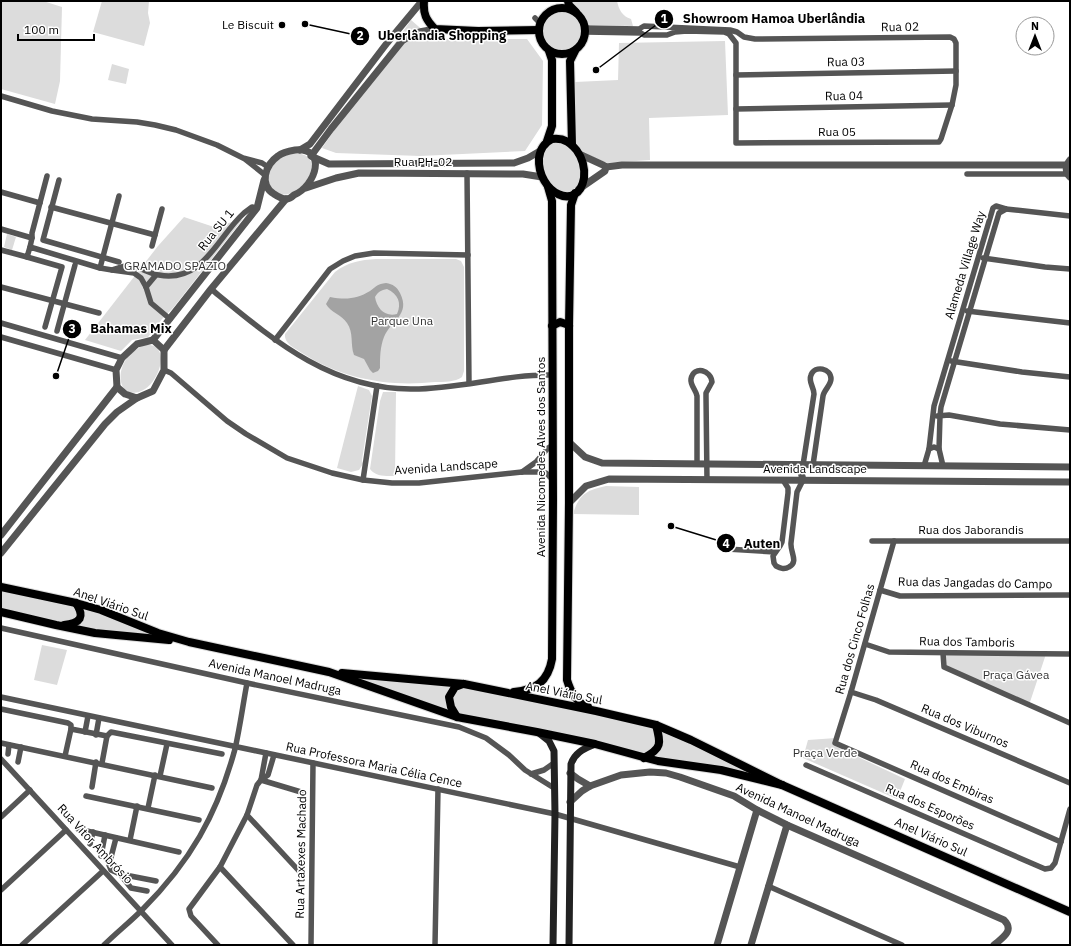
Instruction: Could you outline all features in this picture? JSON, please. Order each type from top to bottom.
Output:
[{"type":"main road","points":[[423,1],[424,14],[435,29],[478,31],[538,24],[552,10],[564,8],[576,13]]},
{"type":"main road","points":[[547,14],[554,1]]},
{"type":"main road","points":[[568,1],[569,5],[584,22],[586,30],[582,44],[575,51],[570,61],[572,145]]},
{"type":"main road","points":[[538,24],[541,42],[549,51],[552,60],[552,126],[547,141],[540,151],[539,167],[542,177],[548,187],[560,195],[565,196],[577,191]]},
{"type":"main road","points":[[549,51],[561,55],[575,51]]},
{"type":"main road","points":[[547,141],[563,139],[572,145],[582,158],[584,169],[583,179],[571,205],[568,326],[569,503],[567,680],[574,698],[580,703],[596,711]]},
{"type":"main road","name":"Avenida Nicomedes Alves dos Santos","points":[[502,692],[532,689],[545,678],[552,659],[552,201],[548,187]]},
{"type":"main road","points":[[552,326],[560,322],[568,326]]},
{"type":"main road","points":[[553,500],[562,505],[569,503]]},
{"type":"main road","name":"Anel Viário Sul","points":[[1,587],[76,602],[158,633],[189,642],[329,672],[464,684],[596,711],[656,726],[691,740],[782,785],[1070,912]]},
{"type":"main road","points":[[56,625],[73,624],[79,621],[81,616],[76,602]]},
{"type":"main road","name":"Anel Viário Sul","points":[[1,612],[95,633],[189,642]]},
{"type":"main road","name":"Anel Viário Sul","points":[[329,672],[457,717],[595,744],[644,758],[721,770],[782,785]]},
{"type":"main road","points":[[457,717],[451,707],[449,697],[455,687],[464,684]]},
{"type":"main road","points":[[644,758],[654,753],[659,746],[659,737],[656,726]]},
{"type":"main road","points":[[538,732],[552,745],[554,763],[555,814],[553,945]]},
{"type":"main road","points":[[569,945],[570,773],[573,758],[577,753],[595,744]]},
{"type":"street","points":[[1,536],[117,387],[116,370],[122,358],[138,344],[153,340],[257,208],[268,167],[277,156],[286,152],[300,150],[310,144],[372,62],[423,1]]},
{"type":"street","points":[[586,30],[639,29],[644,26],[670,27],[730,30],[737,32],[744,37]]},
{"type":"street","points":[[312,157],[331,129],[402,41],[408,36],[421,31],[435,29]]},
{"type":"street","points":[[586,30],[641,33],[644,35],[667,35],[675,32],[688,31],[724,32],[729,34],[735,40]]},
{"type":"street","points":[[736,109],[735,40],[737,32]]},
{"type":"street","points":[[735,40],[744,37]]},
{"type":"street","name":"Rua 02","points":[[744,37],[755,39],[950,37],[954,39],[956,43],[956,71]]},
{"type":"street","points":[[372,62],[380,68]]},
{"type":"street","points":[[952,105],[956,84],[956,71]]},
{"type":"street","name":"Rua 03","points":[[736,74],[956,71]]},
{"type":"street","points":[[1,96],[52,111],[92,119],[155,125],[176,130],[217,145],[243,158],[262,163],[268,167]]},
{"type":"street","name":"Rua 04","points":[[736,109],[952,105]]},
{"type":"street","name":"Rua 05","points":[[736,109],[736,143],[939,142],[952,105]]},
{"type":"street","points":[[1,553],[105,424],[117,412],[137,398],[153,390],[164,370],[164,350],[211,289],[286,199],[306,188],[312,179],[315,167],[312,157],[305,151],[300,150]]},
{"type":"street","name":"Rua PH-02","points":[[312,157],[329,164],[514,163],[528,158],[540,151]]},
{"type":"street","points":[[579,154],[606,167],[622,165],[1068,162],[1069,176],[967,174]]},
{"type":"street","points":[[243,158],[265,177],[267,187],[272,193],[286,199]]},
{"type":"street","points":[[577,191],[605,171],[606,167]]},
{"type":"street","name":"Rua PH-02","points":[[306,188],[336,178],[359,173],[523,174],[542,177]]},
{"type":"street","points":[[468,173],[469,383]]},
{"type":"street","points":[[27,257],[47,176]]},
{"type":"street","points":[[59,180],[43,240],[119,262]]},
{"type":"street","points":[[1,192],[40,203]]},
{"type":"street","points":[[100,268],[119,196]]},
{"type":"street","name":"Alameda Village Way","points":[[924,466],[929,449],[934,406],[993,208],[996,206],[1006,208]]},
{"type":"street","points":[[51,207],[155,235]]},
{"type":"street","name":"Rua SU 1","points":[[112,270],[129,266],[156,275],[179,275],[200,266],[238,218],[252,207],[257,208]]},
{"type":"street","points":[[152,246],[162,208]]},
{"type":"street","points":[[1006,208],[1070,216]]},
{"type":"street","name":"Alameda Village Way","points":[[943,466],[939,449],[940,416],[954,362],[999,213],[1006,208]]},
{"type":"street","points":[[1,229],[32,238]]},
{"type":"street","points":[[30,247],[100,268],[137,274],[146,287],[151,303],[170,319]]},
{"type":"street","points":[[1,251],[62,267],[45,328]]},
{"type":"street","points":[[275,340],[330,269],[343,261],[355,256],[374,253],[468,255]]},
{"type":"street","points":[[978,257],[1045,267],[1070,269]]},
{"type":"street","points":[[57,331],[75,266]]},
{"type":"street","points":[[146,287],[156,275]]},
{"type":"street","points":[[1,287],[99,313]]},
{"type":"street","points":[[211,289],[275,340],[307,360],[329,372],[377,386],[413,389],[552,375]]},
{"type":"street","points":[[963,310],[1070,323]]},
{"type":"street","points":[[1,325],[122,358]]},
{"type":"street","points":[[1,337],[116,370]]},
{"type":"street","points":[[153,340],[164,350]]},
{"type":"street","points":[[948,361],[1022,372],[1070,377]]},
{"type":"street","points":[[783,480],[788,488],[782,542],[778,550],[775,552],[773,559],[776,566],[783,569],[792,564],[794,558],[790,547],[797,492],[803,480],[801,472],[814,390],[810,376],[815,370],[822,368],[828,372],[831,382],[823,396],[813,465]]},
{"type":"street","name":"Avenida Landscape","points":[[164,370],[171,373],[227,422],[267,447],[288,458],[332,473],[363,480],[392,483],[419,483],[522,472],[543,472],[553,480]]},
{"type":"street","points":[[697,464],[697,396],[691,383],[691,379],[694,373],[701,370],[708,372],[712,378],[711,385],[706,393],[707,480]]},
{"type":"street","points":[[363,480],[377,386]]},
{"type":"street","points":[[117,387],[125,394],[137,398]]},
{"type":"street","points":[[933,416],[949,415],[1000,424],[1070,430]]},
{"type":"street","points":[[808,435],[817,437]]},
{"type":"street","points":[[697,437],[706,437]]},
{"type":"street","name":"Avenida Landscape","points":[[569,442],[585,457],[602,463],[1070,467]]},
{"type":"street","points":[[522,472],[536,462],[548,448],[553,445]]},
{"type":"street","points":[[929,449],[934,447],[939,449]]},
{"type":"street","points":[[1047,482],[1052,475],[1050,467]]},
{"type":"street","name":"Avenida Landscape","points":[[569,503],[586,486],[610,479],[1070,482]]},
{"type":"street","points":[[785,514],[794,515]]},
{"type":"street","name":"Rua dos Jaborandis","points":[[872,541],[1070,541]]},
{"type":"street","name":"Rua dos Cinco Folhas","points":[[835,743],[894,541]]},
{"type":"street","points":[[727,550],[775,552]]},
{"type":"street","name":"Rua das Jangadas do Campo","points":[[880,590],[900,596],[1070,595]]},
{"type":"street","name":"Avenida Manoel Madruga","points":[[1,628],[247,683],[459,727],[486,738],[498,746],[520,766],[554,788]]},
{"type":"street","name":"Rua dos Tamboris","points":[[865,644],[889,652],[1070,654]]},
{"type":"street","points":[[943,653],[944,667],[1070,723]]},
{"type":"street","points":[[104,945],[142,911],[167,883],[181,866],[204,831],[220,794],[235,748],[247,683]]},
{"type":"street","name":"Rua dos Viburnos","points":[[851,692],[876,700],[1070,783]]},
{"type":"street","name":"Rua Professora Maria Célia Cence","points":[[1,697],[235,748],[266,753],[555,814],[740,867]]},
{"type":"street","points":[[1,709],[70,724],[71,729],[65,756]]},
{"type":"street","points":[[85,732],[88,716]]},
{"type":"street","points":[[96,734],[99,718]]},
{"type":"street","points":[[71,729],[107,736]]},
{"type":"street","points":[[92,787],[107,736],[111,732],[222,754]]},
{"type":"street","points":[[1,743],[212,788]]},
{"type":"street","name":"Rua dos Embiras","points":[[835,743],[1061,842]]},
{"type":"street","points":[[8,754],[9,744]]},
{"type":"street","points":[[148,808],[168,744]]},
{"type":"street","points":[[18,762],[20,747]]},
{"type":"street","points":[[261,780],[266,753]]},
{"type":"street","points":[[218,945],[191,916],[189,909],[220,867],[247,816],[257,785],[268,775],[274,755]]},
{"type":"street","name":"Rua Vitor Ambrósio","points":[[1,759],[172,945]]},
{"type":"street","name":"Rua Artaxexes Machado","points":[[311,945],[313,763]]},
{"type":"street","points":[[531,774],[544,770],[554,763]]},
{"type":"street","name":"Rua dos Esporões","points":[[806,765],[1045,869],[1054,866],[1061,842]]},
{"type":"street","name":"Avenida Manoel Madruga","points":[[570,802],[590,786],[621,776],[650,772],[666,773],[680,777],[734,796],[757,810],[787,825],[1004,920],[1008,927],[1007,934],[994,945]]},
{"type":"street","points":[[570,773],[590,786]]},
{"type":"street","points":[[261,780],[301,792]]},
{"type":"street","points":[[435,945],[438,789]]},
{"type":"street","points":[[1,817],[30,790]]},
{"type":"street","points":[[86,796],[199,820]]},
{"type":"street","points":[[130,840],[137,806]]},
{"type":"street","points":[[1061,842],[1070,809]]},
{"type":"street","points":[[718,945],[757,810]]},
{"type":"street","points":[[247,816],[299,871]]},
{"type":"street","points":[[751,945],[787,825]]},
{"type":"street","points":[[78,829],[179,852]]},
{"type":"street","points":[[1,890],[66,830]]},
{"type":"street","points":[[90,844],[93,832]]},
{"type":"street","points":[[100,856],[105,835]]},
{"type":"street","points":[[116,838],[109,864],[111,870],[120,874],[156,881]]},
{"type":"street","points":[[220,867],[293,945]]},
{"type":"street","points":[[22,945],[103,871]]},
{"type":"street","points":[[120,874],[129,887],[147,891]]},
{"type":"street","points":[[768,886],[902,945]]},
{"type":"green space","points":[[1,1],[43,1],[62,7],[60,81],[55,104],[1,89]]},
{"type":"green space","points":[[102,1],[149,1],[148,13],[150,23],[144,46],[93,32]]},
{"type":"green space","points":[[573,1],[617,1],[621,12],[631,19],[633,26],[589,25],[580,11],[573,7]]},
{"type":"green space","points":[[558,12],[566,12],[576,17],[580,24],[580,38],[576,45],[566,50],[558,50],[548,45],[546,42],[543,35],[543,27],[548,17],[551,15]]},
{"type":"green space","points":[[411,20],[433,39],[527,39],[543,61],[542,125],[525,151],[420,156],[336,153],[322,148]]},
{"type":"green space","points":[[725,41],[728,115],[649,118],[650,160],[607,163],[582,152],[574,143],[575,82],[618,80],[619,43]]},
{"type":"green space","points":[[112,64],[129,69],[126,84],[108,80]]},
{"type":"green space","points":[[557,142],[570,149],[575,154],[580,165],[580,179],[577,186],[568,192],[557,190],[551,185],[544,166],[544,151],[551,144]]},
{"type":"green space","points":[[295,153],[306,156],[311,162],[311,169],[308,178],[302,186],[294,192],[286,195],[277,193],[272,190],[269,185],[268,176],[270,170],[276,161],[286,155]]},
{"type":"green space","name":"GRAMADO SPAZIO","points":[[184,217],[214,227],[243,219],[173,308],[148,337],[132,340],[121,351],[85,340],[158,246]]},
{"type":"green space","points":[[7,234],[16,237],[12,250],[4,247]]},
{"type":"green space","name":"Parque Una","points":[[376,259],[456,259],[461,261],[464,267],[464,371],[462,377],[449,381],[417,383],[383,382],[366,379],[333,369],[318,362],[288,343],[285,334],[335,272],[354,262]]},
{"type":"green space","points":[[144,345],[153,346],[159,350],[161,357],[160,366],[152,382],[146,388],[139,392],[133,393],[124,388],[122,384],[122,368],[130,355]]},
{"type":"green space","points":[[358,386],[369,390],[372,396],[362,460],[363,464],[359,470],[351,472],[337,468]]},
{"type":"green space","points":[[383,392],[396,392],[395,476],[378,475],[370,469],[380,401]]},
{"type":"green space","points":[[606,486],[639,487],[639,515],[573,514],[581,497],[589,491]]},
{"type":"green space","points":[[1,587],[76,603],[189,642],[95,633],[1,612]]},
{"type":"green space","points":[[42,645],[67,650],[57,685],[34,680]]},
{"type":"green space","name":"Praça Gávea","points":[[943,653],[1046,654],[1029,705],[944,667]]},
{"type":"green space","points":[[329,672],[464,684],[656,725],[782,785],[457,717]]},
{"type":"green space","name":"Praça Verde","points":[[836,738],[836,746],[839,748],[905,779],[897,799],[803,758],[808,740]]},
{"type":"shaded area","points":[[383,283],[391,284],[398,289],[403,301],[403,307],[399,317],[384,337],[380,356],[380,368],[378,371],[373,373],[364,359],[354,355],[351,335],[347,323],[326,304],[330,297],[346,299],[356,297],[365,294]],"holes":[[[387,289],[394,293],[399,303],[397,314],[393,315],[382,311],[375,297],[383,290]]]},
{"type":"place","name":"Uberlândia Shopping","points":[[305,24]]},
{"type":"place","name":"Le Biscuit","points":[[282,25]]},
{"type":"place","name":"Showroom Hamoa Uberlândia","points":[[596,70]]},
{"type":"place","name":"Bahamas Mix","points":[[56,376]]},
{"type":"place","name":"Auten","points":[[671,526]]}]
